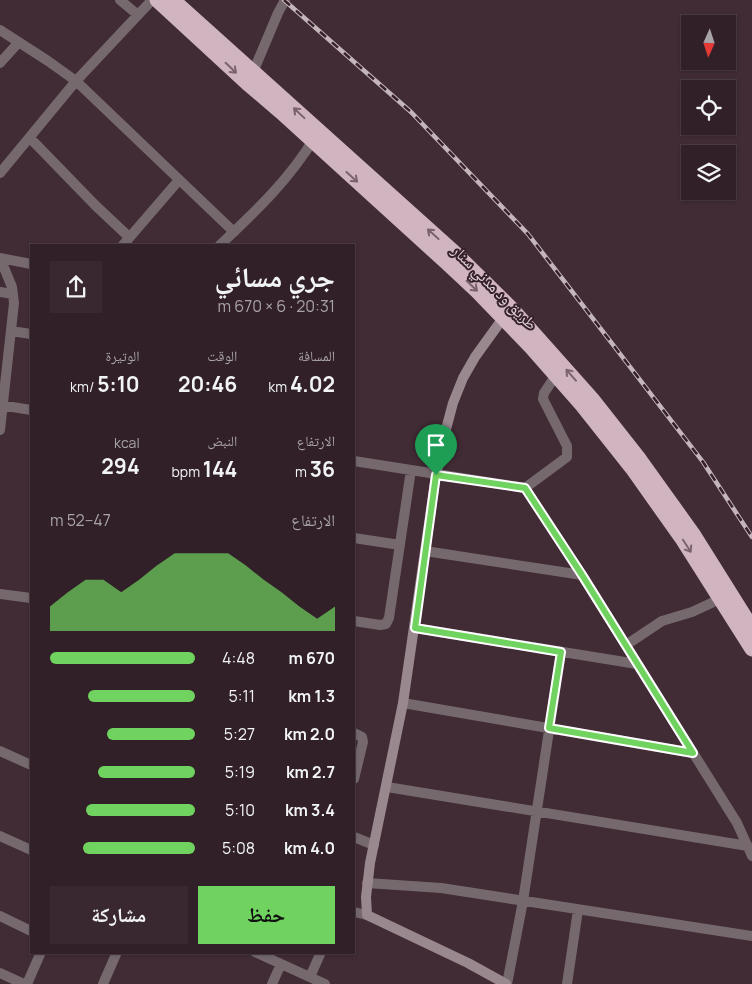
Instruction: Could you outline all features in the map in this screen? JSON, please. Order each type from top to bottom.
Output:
[{"type":"highway","name":"طريق ود مدني سنار","points":[[157,0],[316,136],[447,263],[507,313],[592,399],[634,452],[693,534],[752,628]]},
{"type":"highway","name":"طريق ود مدني سنار","points":[[173,0],[250,78]]},
{"type":"highway","name":"طريق ود مدني سنار","points":[[507,313],[632,468],[683,540],[752,649]]},
{"type":"street","points":[[120,0],[138,15]]},
{"type":"street","points":[[0,173],[76,81],[152,0]]},
{"type":"street","points":[[250,78],[285,0]]},
{"type":"street","points":[[0,30],[76,81],[234,232]]},
{"type":"street","points":[[0,63],[19,42]]},
{"type":"street","points":[[221,244],[277,190],[306,154],[316,136]]},
{"type":"street","points":[[30,138],[95,205],[126,241],[179,180]]},
{"type":"street","points":[[0,258],[30,264]]},
{"type":"street","points":[[0,258],[13,294],[12,331],[1,405],[0,430]]},
{"type":"street","points":[[0,292],[13,294]]},
{"type":"street","points":[[367,916],[367,883],[403,703],[436,475],[453,403],[463,378],[475,357],[507,313]]},
{"type":"street","points":[[12,331],[30,334]]},
{"type":"street","points":[[355,461],[525,488],[567,457],[568,446],[542,398],[556,375]]},
{"type":"street","points":[[1,405],[30,410]]},
{"type":"street","points":[[355,621],[380,625],[386,624],[389,618],[411,470]]},
{"type":"street","points":[[525,488],[582,575],[737,823],[750,851]]},
{"type":"street","points":[[355,538],[400,545]]},
{"type":"street","points":[[425,551],[582,575]]},
{"type":"street","points":[[0,594],[30,598]]},
{"type":"street","points":[[626,645],[662,621],[692,612],[720,599]]},
{"type":"street","points":[[415,628],[637,664]]},
{"type":"street","points":[[355,912],[367,916],[468,963],[507,984],[523,901],[561,652]]},
{"type":"street","points":[[403,703],[693,753]]},
{"type":"street","points":[[355,734],[362,737],[363,742],[355,775]]},
{"type":"street","points":[[0,751],[30,765]]},
{"type":"street","points":[[387,787],[750,851]]},
{"type":"street","points":[[0,836],[30,850]]},
{"type":"street","points":[[355,837],[374,845]]},
{"type":"street","points":[[367,883],[442,888],[752,936]]},
{"type":"street","points":[[567,984],[578,910]]},
{"type":"street","points":[[0,916],[30,931]]},
{"type":"street","points":[[0,973],[26,984],[41,954]]},
{"type":"street","points":[[103,984],[116,954]]},
{"type":"street","points":[[259,954],[325,984]]},
{"type":"street","points":[[310,977],[320,954]]},
{"type":"street","points":[[272,984],[281,964]]},
{"type":"railway","points":[[284,0],[411,112],[528,234],[703,462],[752,537]]},
{"type":"route","points":[[436,475],[525,488],[582,575],[693,753],[549,728],[561,652],[415,628],[436,475]]}]
